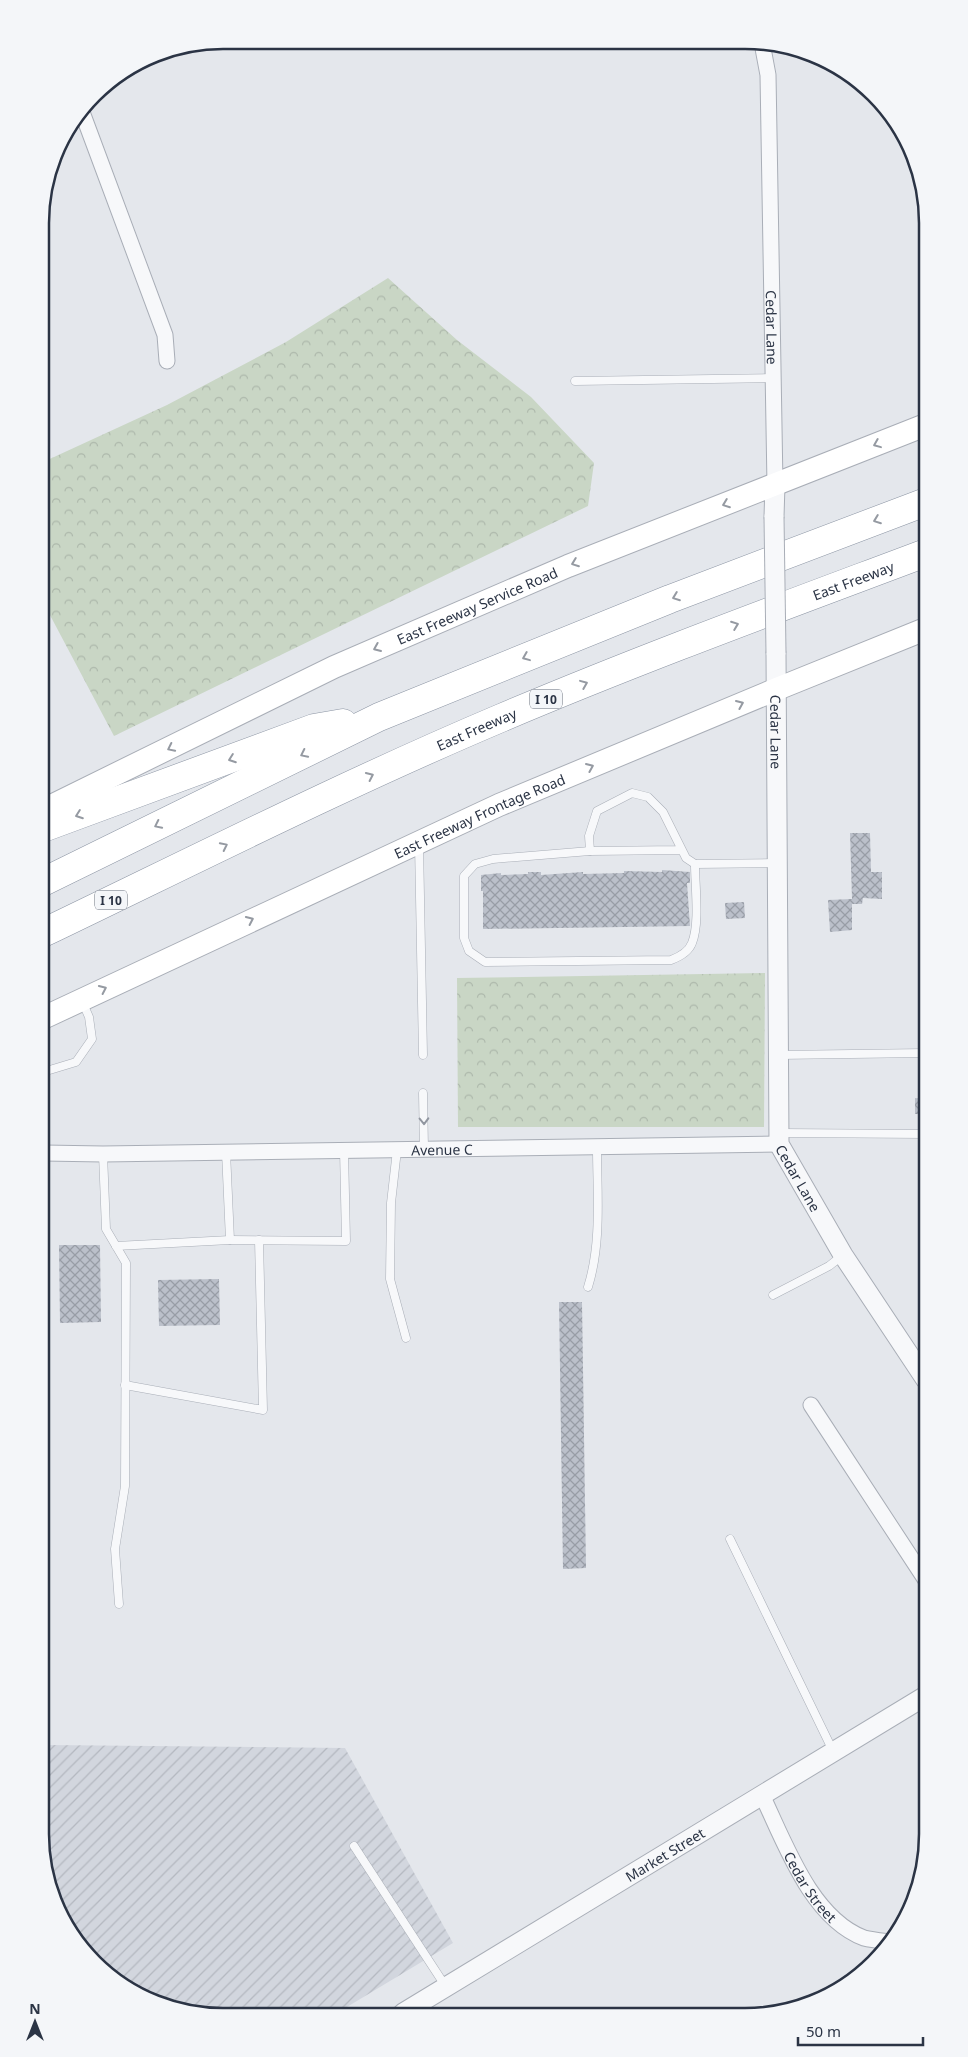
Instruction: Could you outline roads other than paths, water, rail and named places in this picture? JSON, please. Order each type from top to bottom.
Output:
[{"type":"highway","points":[[49,879],[379,717],[670,599],[919,505]]},
{"type":"highway","name":"East Freeway","points":[[49,930],[397,764],[500,718],[764,613],[919,555]]},
{"type":"highway","points":[[49,826],[314,728],[379,717]]},
{"type":"highway","points":[[49,944],[180,867]]},
{"type":"main road","name":"East Freeway Service Road","points":[[49,807],[334,666],[568,566],[919,428]]},
{"type":"main road","name":"East Freeway Frontage Road","points":[[49,1015],[499,805],[919,632]]},
{"type":"street","name":"Cedar Lane","points":[[763,50],[768,75],[775,485],[779,1138],[844,1255],[919,1369]]},
{"type":"street","points":[[84,118],[165,335],[167,362]]},
{"type":"street","name":"Avenue C","points":[[49,1153],[103,1154],[597,1147],[779,1138]]},
{"type":"street","points":[[811,1405],[919,1570]]},
{"type":"street","name":"Market Street","points":[[410,2008],[919,1700]]},
{"type":"street","name":"Cedar Street","points":[[762,1795],[812,1894],[830,1917],[864,1938],[882,1941]]},
{"type":"lane","points":[[575,381],[773,378]]},
{"type":"lane","points":[[590,852],[589,836],[597,811],[632,793],[648,797],[663,812],[681,850],[686,858],[695,864],[778,863]]},
{"type":"lane","points":[[419,841],[422,1055]]},
{"type":"lane","points":[[681,850],[590,852],[493,859],[476,864],[464,876],[464,938],[469,951],[485,962],[671,960],[680,956],[692,944],[696,924],[695,864]]},
{"type":"lane","points":[[49,1070],[76,1062],[92,1039],[89,1017],[81,1000]]},
{"type":"lane","points":[[778,1055],[919,1053]]},
{"type":"lane","points":[[423,1093],[424,1149]]},
{"type":"lane","points":[[779,1138],[919,1134]]},
{"type":"lane","points":[[588,1287],[594,1266],[597,1232],[597,1147]]},
{"type":"lane","points":[[116,1246],[230,1240],[346,1241],[344,1150]]},
{"type":"lane","points":[[398,1150],[391,1203],[390,1279],[406,1338]]},
{"type":"lane","points":[[226,1152],[230,1240]]},
{"type":"lane","points":[[103,1154],[106,1229],[126,1263],[125,1486],[115,1549],[119,1604]]},
{"type":"lane","points":[[125,1386],[263,1410],[259,1240]]},
{"type":"lane","points":[[774,1295],[829,1266],[844,1255]]},
{"type":"lane","points":[[730,1539],[833,1752]]},
{"type":"lane","points":[[354,1846],[446,1986]]}]
